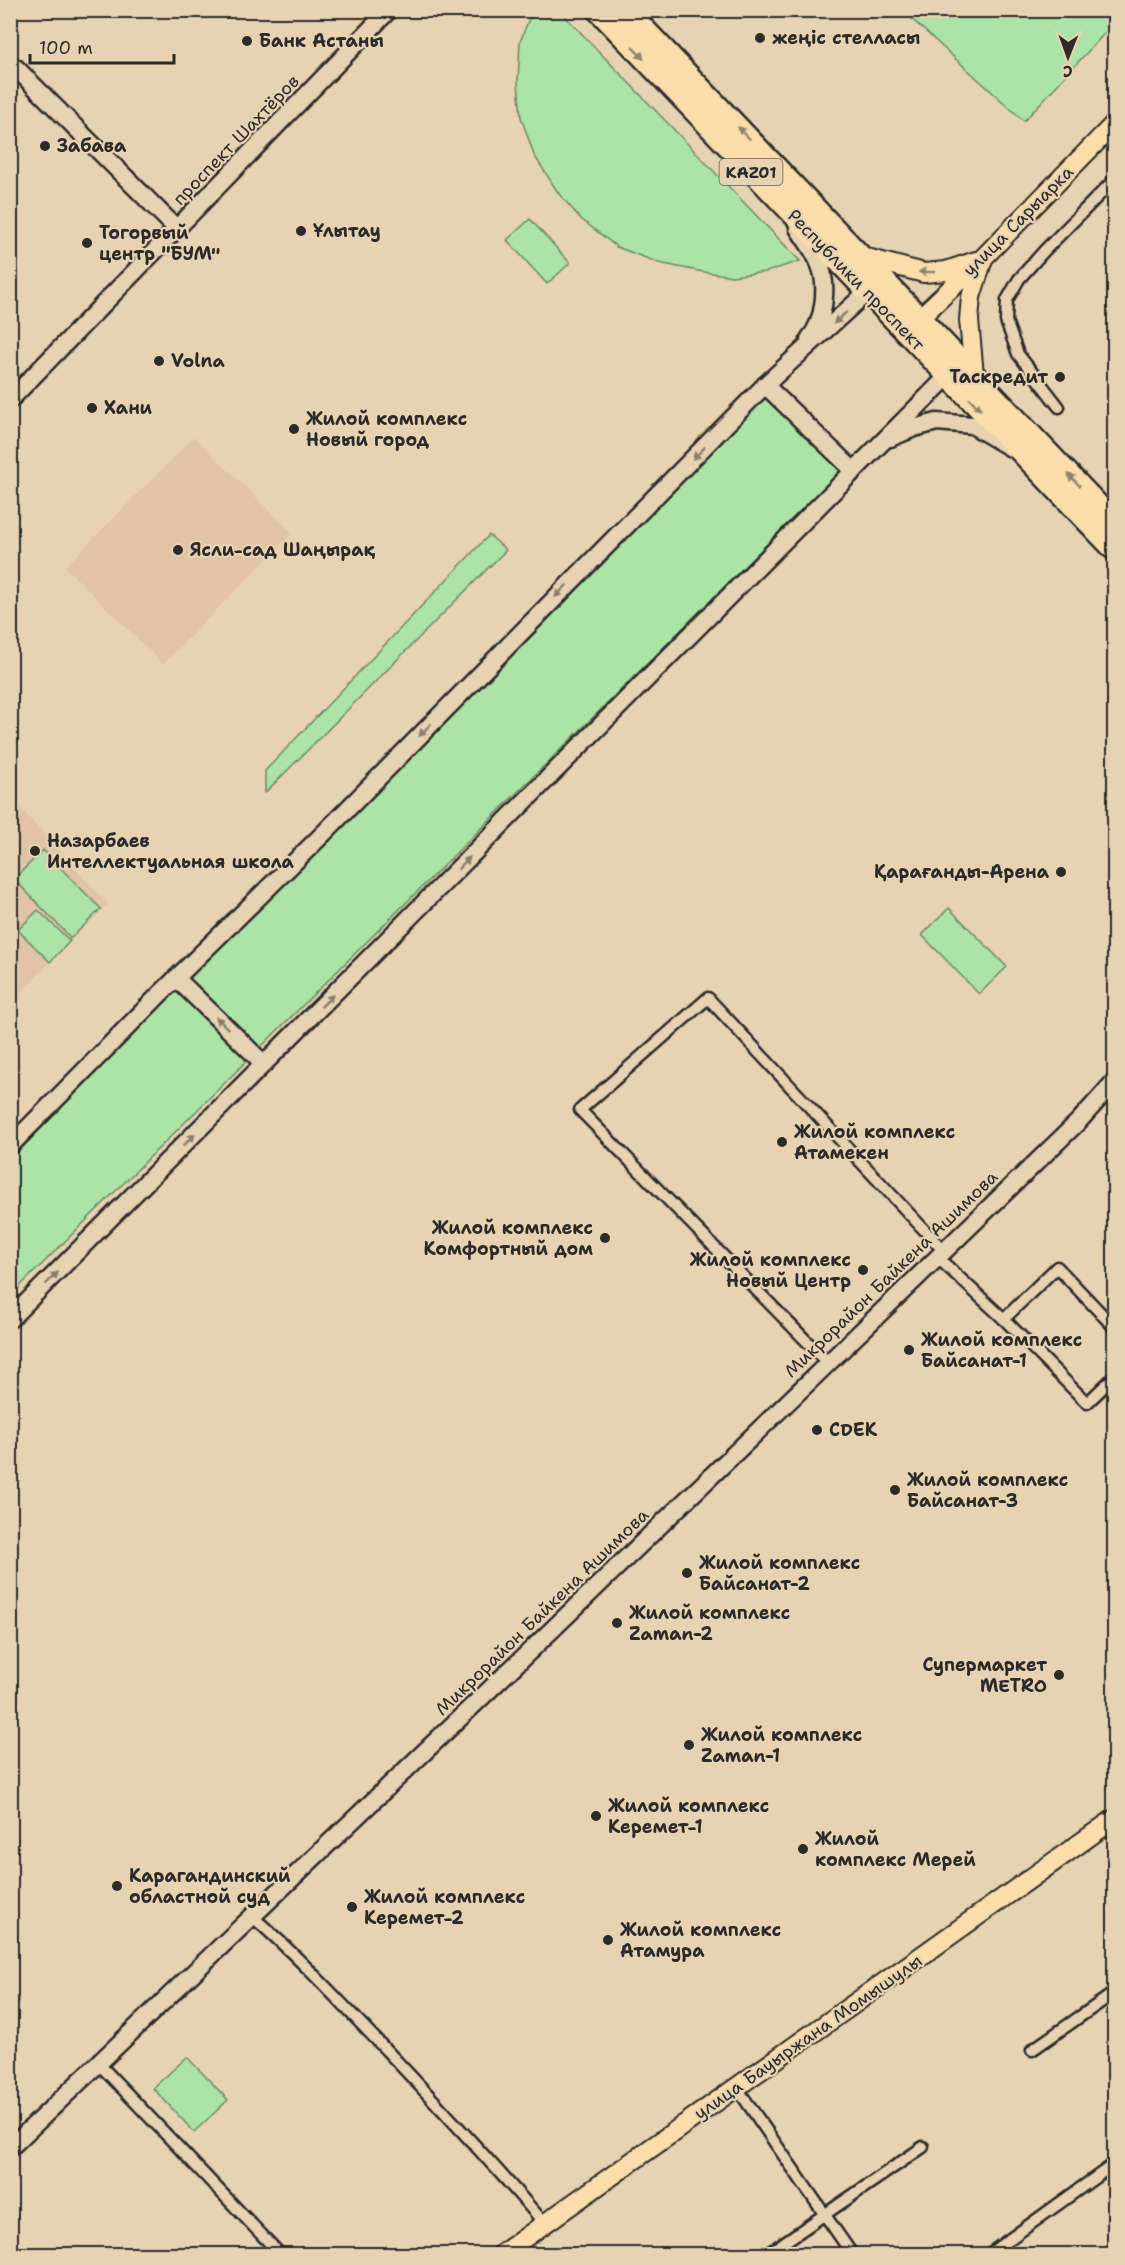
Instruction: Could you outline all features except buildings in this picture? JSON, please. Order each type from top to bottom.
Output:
[{"type":"highway","name":"Республики проспект","points":[[598,10],[867,293],[913,325],[1114,522]]},
{"type":"highway","name":"Республики проспект","points":[[626,10],[883,278],[913,325]]},
{"type":"highway","name":"Республики проспект","points":[[962,371],[1024,456],[1114,549]]},
{"type":"main road","name":"проспект Шахтёров","points":[[10,400],[389,11]]},
{"type":"main road","points":[[10,65],[16,68],[177,229]]},
{"type":"main road","name":"улица Сарыарка","points":[[913,325],[984,258],[1114,124]]},
{"type":"main road","points":[[10,1146],[324,833],[771,380],[814,333],[822,311],[824,283],[819,262],[784,207]]},
{"type":"main road","points":[[863,258],[924,273],[946,271],[984,258]]},
{"type":"main road","points":[[10,1320],[884,441],[962,371],[971,297],[984,258]]},
{"type":"main road","points":[[771,380],[883,278]]},
{"type":"main road","points":[[771,380],[854,471]]},
{"type":"main road","points":[[884,441],[914,428],[937,422],[972,425],[1024,456]]},
{"type":"main road","points":[[176,978],[264,1064]]},
{"type":"main road","name":"Микрорайон Байкена Ашимова","points":[[10,2148],[253,1917],[940,1254],[1114,1082]]},
{"type":"main road","name":"улица Бауыржана Момышулы","points":[[502,2254],[1114,1819]]},
{"type":"street","points":[[1059,406],[1018,354],[1006,321],[1007,300],[1019,279],[1114,180]]},
{"type":"street","points":[[828,1362],[658,1192],[580,1110],[708,998],[940,1254],[1087,1403],[1114,1377]]},
{"type":"street","points":[[1004,1319],[1058,1267],[1114,1328]]},
{"type":"street","points":[[253,1917],[281,1942],[450,2116],[545,2223]]},
{"type":"street","points":[[1032,2050],[1114,1994]]},
{"type":"street","points":[[99,2064],[280,2254]]},
{"type":"street","points":[[737,2088],[852,2254]]},
{"type":"street","points":[[767,2254],[923,2147]]},
{"type":"street","points":[[989,2254],[1114,2164]]},
{"type":"street","points":[[1002,2245],[1009,2254]]},
{"type":"shaded area","name":"Ясли-сад Шаңырақ","points":[[194,437],[292,533],[163,664],[65,567]]},
{"type":"shaded area","name":"Назарбаев Интеллектуальная школа","points":[[11,798],[108,905],[101,909],[11,1003]]},
{"type":"green space","points":[[532,11],[560,11],[800,261],[766,272],[732,276],[698,271],[659,263],[617,247],[581,219],[559,194],[534,155],[521,117],[518,82],[520,42]]},
{"type":"green space","points":[[903,11],[1114,11],[1114,23],[1024,121]]},
{"type":"green space","points":[[530,219],[570,263],[547,284],[507,240]]},
{"type":"green space","points":[[770,391],[843,469],[11,1295],[11,1153]]},
{"type":"green space","points":[[489,535],[506,550],[265,793],[265,771]]},
{"type":"green space","points":[[43,850],[101,909],[71,938],[14,879]]},
{"type":"green space","points":[[949,908],[1007,967],[979,994],[922,935]]},
{"type":"green space","points":[[38,910],[70,941],[50,962],[18,930]]},
{"type":"green space","points":[[187,2057],[228,2100],[194,2132],[153,2088]]},
{"type":"place","name":"жеңіс стелласы","points":[[760,38]]},
{"type":"place","name":"Банк Астаны","points":[[247,41]]},
{"type":"place","name":"Забава","points":[[45,146]]},
{"type":"place","name":"Ұлытау","points":[[301,231]]},
{"type":"place","name":"Тогорвый центр \"БУМ\"","points":[[87,243]]},
{"type":"place","name":"Volna","points":[[159,361]]},
{"type":"place","name":"Таскредит","points":[[1060,377]]},
{"type":"place","name":"Хани","points":[[92,408]]},
{"type":"place","name":"Жилой комплекс Новый город","points":[[294,429]]},
{"type":"place","name":"Ясли-сад Шаңырақ","points":[[178,550]]},
{"type":"place","name":"Назарбаев Интеллектуальная школа","points":[[35,851]]},
{"type":"place","name":"Қарағанды-Арена","points":[[1061,872]]},
{"type":"place","name":"Жилой комплекс Атамекен","points":[[782,1142]]},
{"type":"place","name":"Жилой комплекс Комфортный дом","points":[[605,1238]]},
{"type":"place","name":"Жилой комплекс Новый Центр","points":[[863,1270]]},
{"type":"place","name":"Жилой комплекс Байсанат-1","points":[[909,1350]]},
{"type":"place","name":"CDEK","points":[[817,1430]]},
{"type":"place","name":"Жилой комплекс Байсанат-3","points":[[895,1490]]},
{"type":"place","name":"Жилой комплекс Байсанат-2","points":[[687,1573]]},
{"type":"place","name":"Жилой комплекс Zaman-2","points":[[617,1623]]},
{"type":"place","name":"Супермаркет METRO","points":[[1059,1675]]},
{"type":"place","name":"Жилой комплекс Zaman-1","points":[[689,1745]]},
{"type":"place","name":"Жилой комплекс Керемет-1","points":[[596,1816]]},
{"type":"place","name":"Жилой комплекс Мерей","points":[[803,1849]]},
{"type":"place","name":"Карагандинский областной суд","points":[[117,1886]]},
{"type":"place","name":"Жилой комплекс Керемет-2","points":[[352,1907]]},
{"type":"place","name":"Жилой комплекс Атамура","points":[[608,1940]]}]
